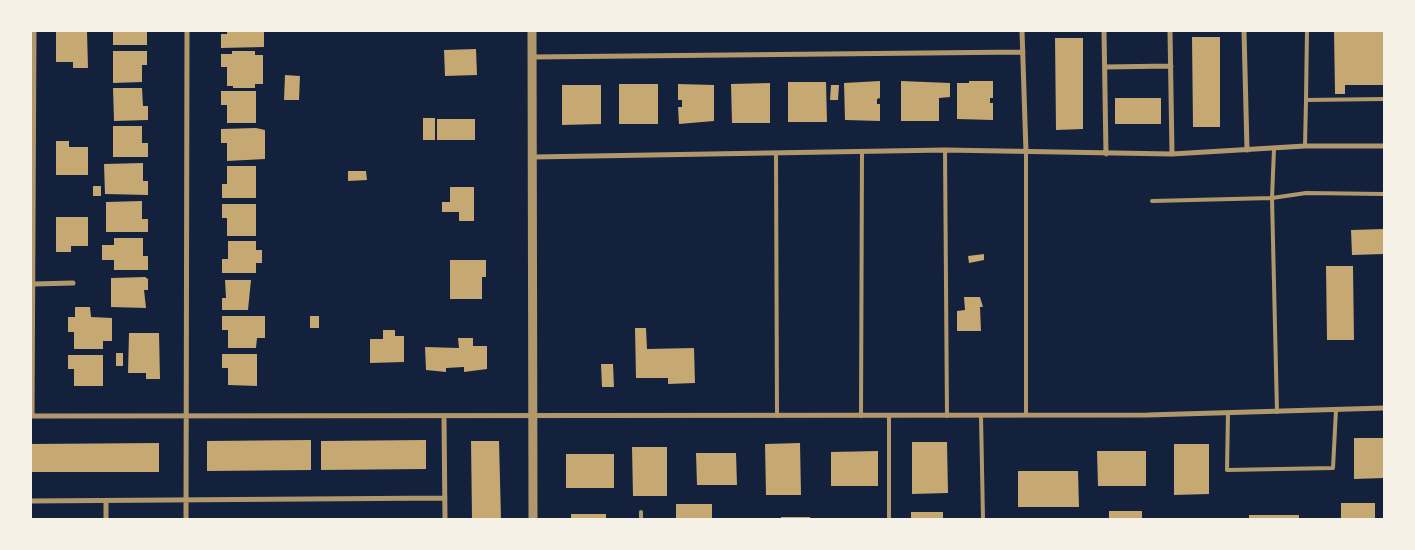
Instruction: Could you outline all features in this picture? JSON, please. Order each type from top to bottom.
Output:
[{"type":"street","points":[[34,31],[32,416],[982,416],[1228,413],[1384,408]]},
{"type":"street","points":[[186,519],[187,31]]},
{"type":"street","points":[[532,31],[534,158],[533,519]]},
{"type":"street","points":[[1022,31],[1026,152]]},
{"type":"street","points":[[1104,31],[1106,154]]},
{"type":"street","points":[[1170,31],[1172,154]]},
{"type":"street","points":[[1244,31],[1247,150]]},
{"type":"street","points":[[533,57],[1023,52]]},
{"type":"street","points":[[1105,67],[1170,66]]},
{"type":"street","points":[[534,158],[944,150],[1172,154],[1305,146],[1384,146]]},
{"type":"street","points":[[34,284],[73,283]]},
{"type":"street","points":[[444,417],[445,519]]},
{"type":"street","points":[[31,501],[106,502],[445,498]]},
{"type":"street","points":[[106,502],[106,519]]},
{"type":"lane","points":[[1305,146],[1307,31]]},
{"type":"lane","points":[[1306,100],[1384,99]]},
{"type":"lane","points":[[1274,149],[1272,198],[1277,412]]},
{"type":"lane","points":[[944,150],[947,416]]},
{"type":"lane","points":[[861,416],[862,152]]},
{"type":"lane","points":[[1026,152],[1026,415]]},
{"type":"lane","points":[[776,153],[777,416]]},
{"type":"lane","points":[[1152,201],[1272,198],[1306,194],[1384,194]]},
{"type":"lane","points":[[1228,413],[1227,470],[1333,468],[1336,410]]},
{"type":"lane","points":[[889,416],[889,519]]},
{"type":"lane","points":[[982,416],[983,519]]},
{"type":"lane","points":[[641,512],[641,519]]},
{"type":"building","points":[[56,31],[87,31],[88,68],[73,68],[73,62],[56,62]]},
{"type":"building","points":[[113,31],[147,31],[147,45],[113,45]]},
{"type":"building","points":[[227,31],[264,31],[264,47],[221,48],[221,34],[227,34]]},
{"type":"building","points":[[1334,31],[1384,31],[1384,85],[1345,85],[1345,94],[1335,94]]},
{"type":"building","points":[[1192,37],[1220,37],[1220,127],[1193,127]]},
{"type":"building","points":[[1055,38],[1083,38],[1083,129],[1056,130]]},
{"type":"building","points":[[476,49],[477,75],[445,76],[444,50]]},
{"type":"building","points":[[113,51],[147,51],[147,65],[142,65],[142,82],[113,83]]},
{"type":"building","points":[[232,51],[255,51],[255,55],[263,55],[263,84],[255,84],[255,88],[233,88],[233,86],[227,86],[227,67],[221,67],[221,54],[232,54]]},
{"type":"building","points":[[285,75],[300,76],[299,100],[284,100]]},
{"type":"building","points":[[880,81],[880,98],[877,99],[877,104],[880,104],[880,121],[845,120],[844,83]]},
{"type":"building","points":[[901,81],[950,83],[950,97],[939,98],[939,121],[901,121]]},
{"type":"building","points":[[969,81],[993,81],[993,98],[990,98],[990,103],[993,103],[993,120],[957,119],[957,83],[969,83]]},
{"type":"building","points":[[788,82],[826,82],[827,122],[788,122]]},
{"type":"building","points":[[770,83],[770,123],[732,123],[731,84]]},
{"type":"building","points":[[619,84],[658,84],[658,124],[619,124]]},
{"type":"building","points":[[678,84],[714,85],[714,121],[679,124],[678,107],[682,107],[682,100],[678,100]]},
{"type":"building","points":[[562,85],[601,85],[601,124],[562,125]]},
{"type":"building","points":[[831,85],[839,85],[838,100],[830,100]]},
{"type":"building","points":[[113,88],[142,88],[143,106],[148,106],[148,120],[114,121]]},
{"type":"building","points":[[221,91],[256,91],[256,123],[227,123],[227,105],[221,105]]},
{"type":"building","points":[[1115,98],[1161,98],[1161,124],[1115,124]]},
{"type":"building","points":[[423,118],[435,118],[435,140],[423,140]]},
{"type":"building","points":[[437,119],[475,119],[475,140],[437,140]]},
{"type":"building","points":[[113,126],[142,126],[142,143],[148,143],[148,157],[113,157]]},
{"type":"building","points":[[256,128],[265,130],[265,159],[227,161],[227,143],[221,143],[221,129]]},
{"type":"building","points":[[56,141],[69,141],[69,147],[88,147],[88,175],[56,175]]},
{"type":"building","points":[[143,163],[143,181],[148,181],[148,195],[105,194],[104,164]]},
{"type":"building","points":[[227,166],[256,166],[256,198],[222,198],[222,184],[227,184]]},
{"type":"building","points":[[348,171],[366,171],[367,180],[348,181]]},
{"type":"building","points":[[93,186],[101,186],[101,196],[93,196]]},
{"type":"building","points":[[450,187],[474,187],[474,221],[459,221],[459,212],[442,212],[442,202],[450,202]]},
{"type":"building","points":[[142,201],[142,219],[148,219],[148,232],[106,232],[106,202]]},
{"type":"building","points":[[222,204],[256,204],[256,236],[227,236],[227,218],[222,218]]},
{"type":"building","points":[[56,217],[88,217],[88,246],[71,246],[71,252],[56,252]]},
{"type":"building","points":[[1384,229],[1384,254],[1352,255],[1351,230]]},
{"type":"building","points":[[114,238],[143,238],[143,256],[148,256],[148,270],[114,270],[114,260],[102,260],[102,245],[114,245]]},
{"type":"building","points":[[228,241],[256,241],[256,250],[262,250],[262,263],[256,263],[256,273],[222,273],[222,259],[228,259]]},
{"type":"building","points":[[984,254],[984,260],[969,263],[968,256]]},
{"type":"building","points":[[450,260],[486,260],[486,277],[482,277],[482,299],[450,299]]},
{"type":"building","points":[[1326,266],[1353,266],[1354,340],[1327,340]]},
{"type":"building","points":[[145,277],[148,279],[148,290],[144,290],[146,308],[111,307],[111,278]]},
{"type":"building","points":[[225,280],[251,280],[248,310],[222,310],[222,298],[226,298]]},
{"type":"building","points":[[964,297],[980,297],[983,307],[980,307],[981,331],[957,331],[957,311],[965,310]]},
{"type":"building","points":[[75,307],[90,307],[91,317],[112,318],[112,341],[103,341],[103,349],[74,349],[74,332],[68,332],[68,317],[75,317]]},
{"type":"building","points":[[222,316],[265,316],[265,338],[257,338],[256,348],[228,348],[228,330],[222,330]]},
{"type":"building","points":[[310,316],[319,316],[319,328],[310,328]]},
{"type":"building","points":[[635,328],[646,328],[647,349],[694,348],[695,383],[668,384],[668,378],[636,378]]},
{"type":"building","points":[[383,330],[395,330],[395,336],[404,336],[404,362],[370,363],[370,339],[383,339]]},
{"type":"building","points":[[129,333],[159,333],[160,379],[146,379],[146,373],[128,373]]},
{"type":"building","points":[[458,338],[473,338],[473,346],[487,346],[487,369],[464,372],[464,367],[446,368],[446,372],[426,370],[425,347],[459,348]]},
{"type":"building","points":[[116,353],[123,353],[123,366],[116,366]]},
{"type":"building","points":[[222,354],[257,354],[257,386],[228,385],[228,368],[222,368]]},
{"type":"building","points":[[68,355],[103,355],[103,386],[74,386],[74,369],[68,369]]},
{"type":"building","points":[[601,364],[613,364],[614,387],[602,387]]},
{"type":"building","points":[[1354,438],[1384,438],[1384,478],[1354,479]]},
{"type":"building","points":[[311,440],[311,470],[207,471],[207,441]]},
{"type":"building","points":[[426,440],[426,469],[321,470],[321,441]]},
{"type":"building","points":[[471,441],[499,441],[501,519],[472,519]]},
{"type":"building","points":[[912,442],[947,442],[948,493],[912,494]]},
{"type":"building","points":[[159,443],[159,472],[31,472],[31,444]]},
{"type":"building","points":[[800,443],[801,495],[766,495],[765,444]]},
{"type":"building","points":[[1174,444],[1209,444],[1209,494],[1174,495]]},
{"type":"building","points":[[632,447],[667,447],[667,496],[633,496]]},
{"type":"building","points":[[878,451],[878,486],[831,486],[831,452]]},
{"type":"building","points":[[1097,451],[1146,451],[1146,486],[1098,486]]},
{"type":"building","points":[[696,453],[736,453],[737,485],[697,485]]},
{"type":"building","points":[[566,454],[614,454],[614,488],[566,488]]},
{"type":"building","points":[[1018,471],[1078,471],[1079,507],[1018,507]]},
{"type":"building","points":[[1341,503],[1375,503],[1375,519],[1341,519]]},
{"type":"building","points":[[676,504],[712,504],[712,519],[676,519]]},
{"type":"building","points":[[1109,511],[1142,511],[1142,519],[1109,519]]},
{"type":"building","points":[[911,512],[943,512],[943,519],[911,519]]},
{"type":"building","points":[[571,514],[606,514],[606,519],[571,519]]},
{"type":"building","points":[[1249,515],[1299,515],[1299,519],[1249,519]]},
{"type":"building","points":[[781,517],[810,517],[810,519],[781,519]]}]
